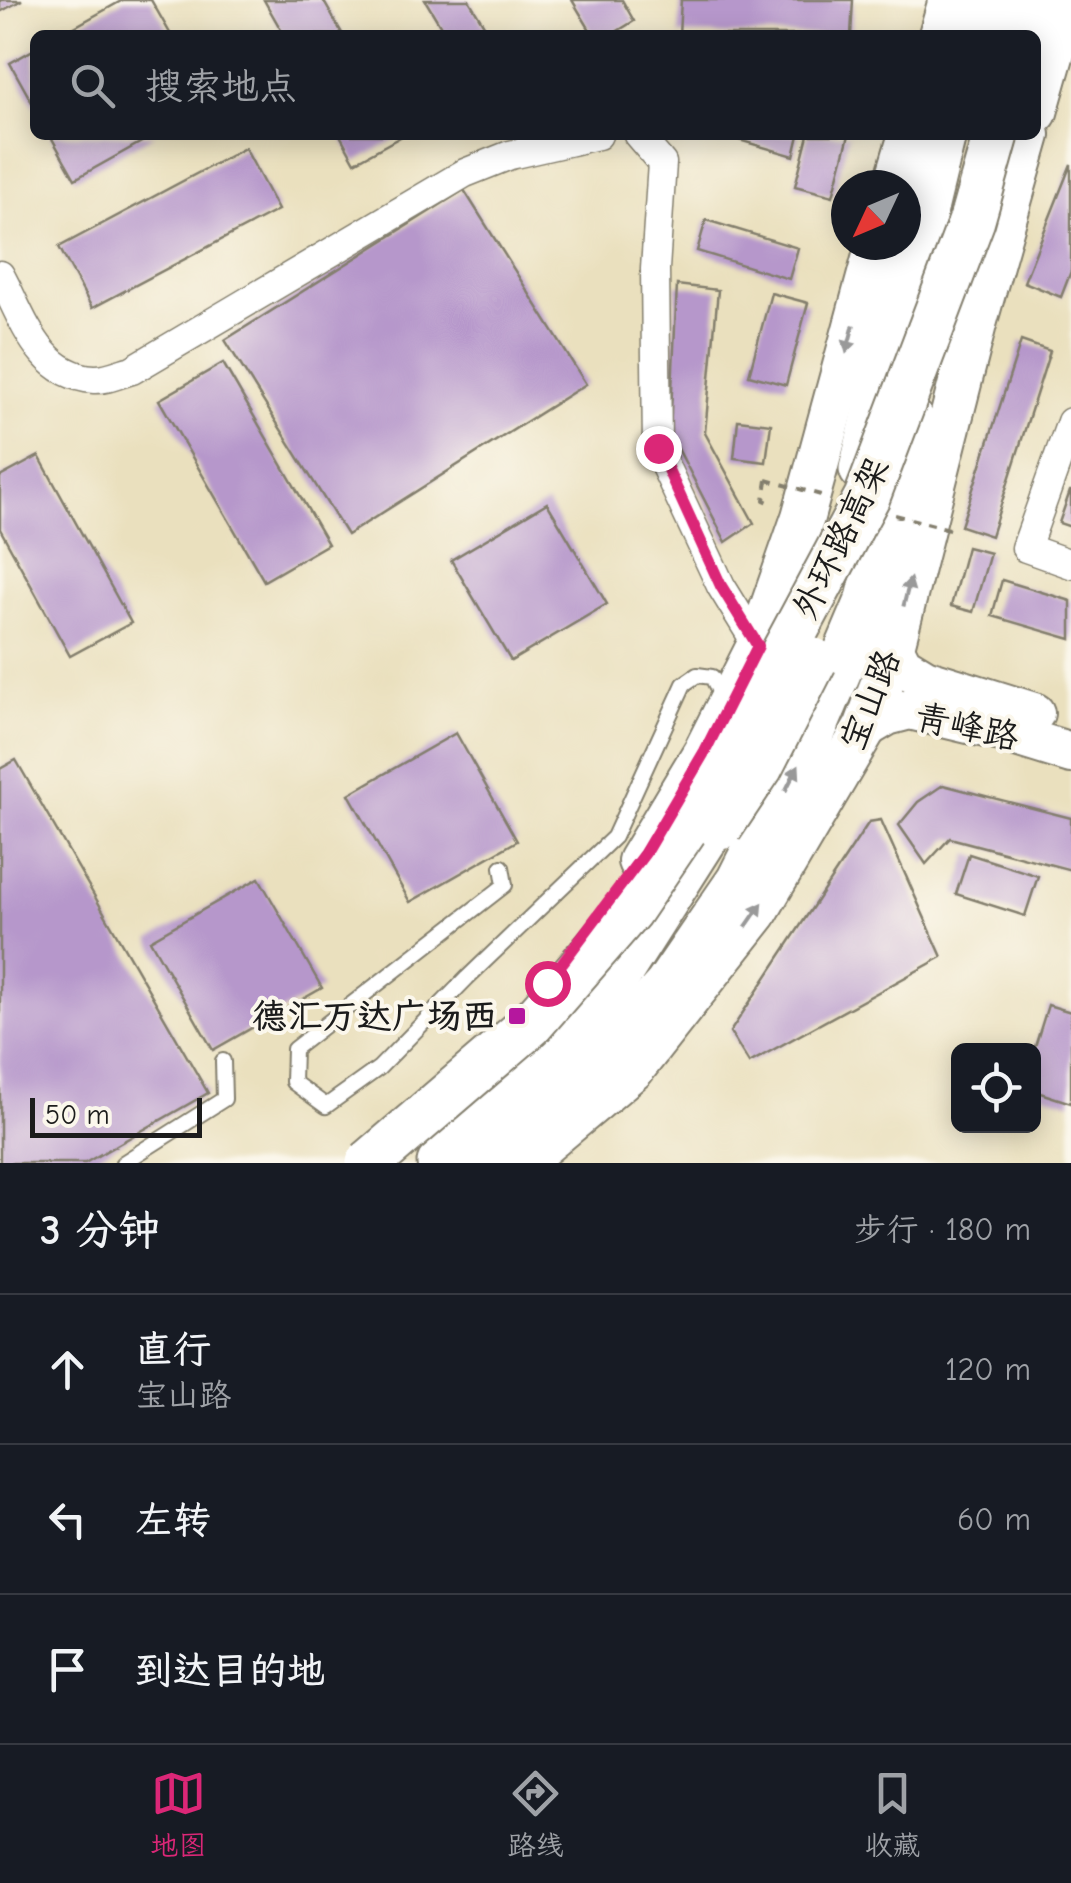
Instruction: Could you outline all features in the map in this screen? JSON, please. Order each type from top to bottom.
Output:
[{"type":"highway","points":[[969,30],[977,0]]},
{"type":"highway","points":[[1008,30],[1016,0]]},
{"type":"highway","points":[[1026,30],[1035,0]]},
{"type":"highway","points":[[1041,49],[1054,0]]},
{"type":"highway","points":[[440,1163],[528,1088],[620,972],[759,752],[813,649],[831,594],[943,140]]},
{"type":"highway","points":[[489,1163],[578,1086],[666,986],[740,881],[803,755],[868,599],[981,140]]},
{"type":"highway","name":"外环路高架","points":[[369,1163],[530,1024],[629,911],[708,796],[867,497],[972,220],[995,140]]},
{"type":"highway","name":"外环路高架","points":[[400,1163],[546,1042],[650,928],[760,767],[894,502],[995,224],[1017,140]]},
{"type":"main road","points":[[941,30],[950,0]]},
{"type":"main road","points":[[1041,96],[1070,0]]},
{"type":"main road","points":[[900,170],[908,140]]},
{"type":"main road","name":"宝山路","points":[[521,1163],[633,1069],[756,914],[865,728],[893,647],[975,324],[1028,140]]},
{"type":"main road","points":[[353,1163],[517,1016],[575,949],[645,853],[758,646],[803,517],[873,260]]},
{"type":"main road","name":"青峰路","points":[[893,647],[902,665],[924,679],[1071,725]]},
{"type":"main road","name":"青峰路","points":[[865,728],[887,715],[910,709],[1071,753]]},
{"type":"street","points":[[2,285],[31,340],[64,372],[97,380],[132,370],[465,173],[510,155],[576,140]]},
{"type":"street","points":[[642,140],[662,163],[654,268],[658,448],[721,586],[758,646]]},
{"type":"street","points":[[1071,422],[1026,548],[1071,564]]},
{"type":"lane","points":[[502,867],[504,885],[294,1049],[293,1082],[326,1106],[379,1068],[466,978],[614,837],[684,684],[697,675],[712,677],[722,691],[723,712]]},
{"type":"lane","points":[[123,1163],[224,1098],[222,1061]]},
{"type":"path","points":[[764,500],[768,480]]},
{"type":"building","points":[[0,0],[22,0],[0,12]]},
{"type":"building","points":[[123,0],[151,0],[168,30],[69,30]]},
{"type":"building","points":[[264,0],[323,0],[340,30],[281,30]]},
{"type":"building","points":[[425,0],[469,0],[487,30],[443,30]]},
{"type":"building","points":[[572,0],[622,0],[634,21],[619,30],[590,30]]},
{"type":"building","points":[[681,0],[853,0],[851,30],[679,30]]},
{"type":"building","points":[[30,52],[30,99],[10,63]]},
{"type":"building","points":[[53,140],[145,140],[75,179]]},
{"type":"building","points":[[343,140],[395,140],[355,162]]},
{"type":"building","points":[[739,140],[798,140],[794,156]]},
{"type":"building","points":[[807,140],[848,140],[840,170],[831,170],[831,195],[795,186]]},
{"type":"building","points":[[245,148],[278,210],[92,308],[59,247]]},
{"type":"building","points":[[1071,164],[1071,271],[1061,297],[1024,282]]},
{"type":"building","points":[[464,190],[586,384],[347,535],[225,340]]},
{"type":"building","points":[[706,220],[798,248],[789,279],[697,251]]},
{"type":"building","points":[[677,285],[718,290],[705,433],[754,523],[726,542],[670,433]]},
{"type":"building","points":[[771,293],[808,303],[786,385],[749,375]]},
{"type":"building","points":[[1021,341],[1050,351],[991,536],[961,526]]},
{"type":"building","points":[[223,363],[328,544],[264,581],[159,400]]},
{"type":"building","points":[[738,420],[771,424],[766,462],[734,458]]},
{"type":"building","points":[[39,456],[131,623],[70,656],[0,529],[0,477]]},
{"type":"building","points":[[1071,491],[1071,527],[1059,523]]},
{"type":"building","points":[[547,503],[607,604],[511,661],[451,560]]},
{"type":"building","points":[[967,547],[990,553],[973,612],[951,606]]},
{"type":"building","points":[[1002,580],[1071,601],[1071,639],[992,616]]},
{"type":"building","points":[[456,733],[517,841],[410,902],[349,794]]},
{"type":"building","points":[[16,760],[208,1093],[85,1163],[0,1163],[0,769]]},
{"type":"building","points":[[943,785],[1071,818],[1071,870],[950,838],[926,864],[899,825],[918,802]]},
{"type":"building","points":[[881,820],[942,957],[749,1063],[730,1032],[869,822]]},
{"type":"building","points":[[969,854],[1038,876],[1025,916],[956,894]]},
{"type":"building","points":[[259,878],[322,988],[213,1050],[150,940]]},
{"type":"building","points":[[1048,1005],[1071,1012],[1071,1103],[1041,1093],[1041,1043],[1036,1043]]},
{"type":"place","name":"德汇万达广场西","points":[[517,1016]]},
{"type":"route","points":[[547,983],[645,853],[705,751],[758,646],[721,586],[658,448]]}]
